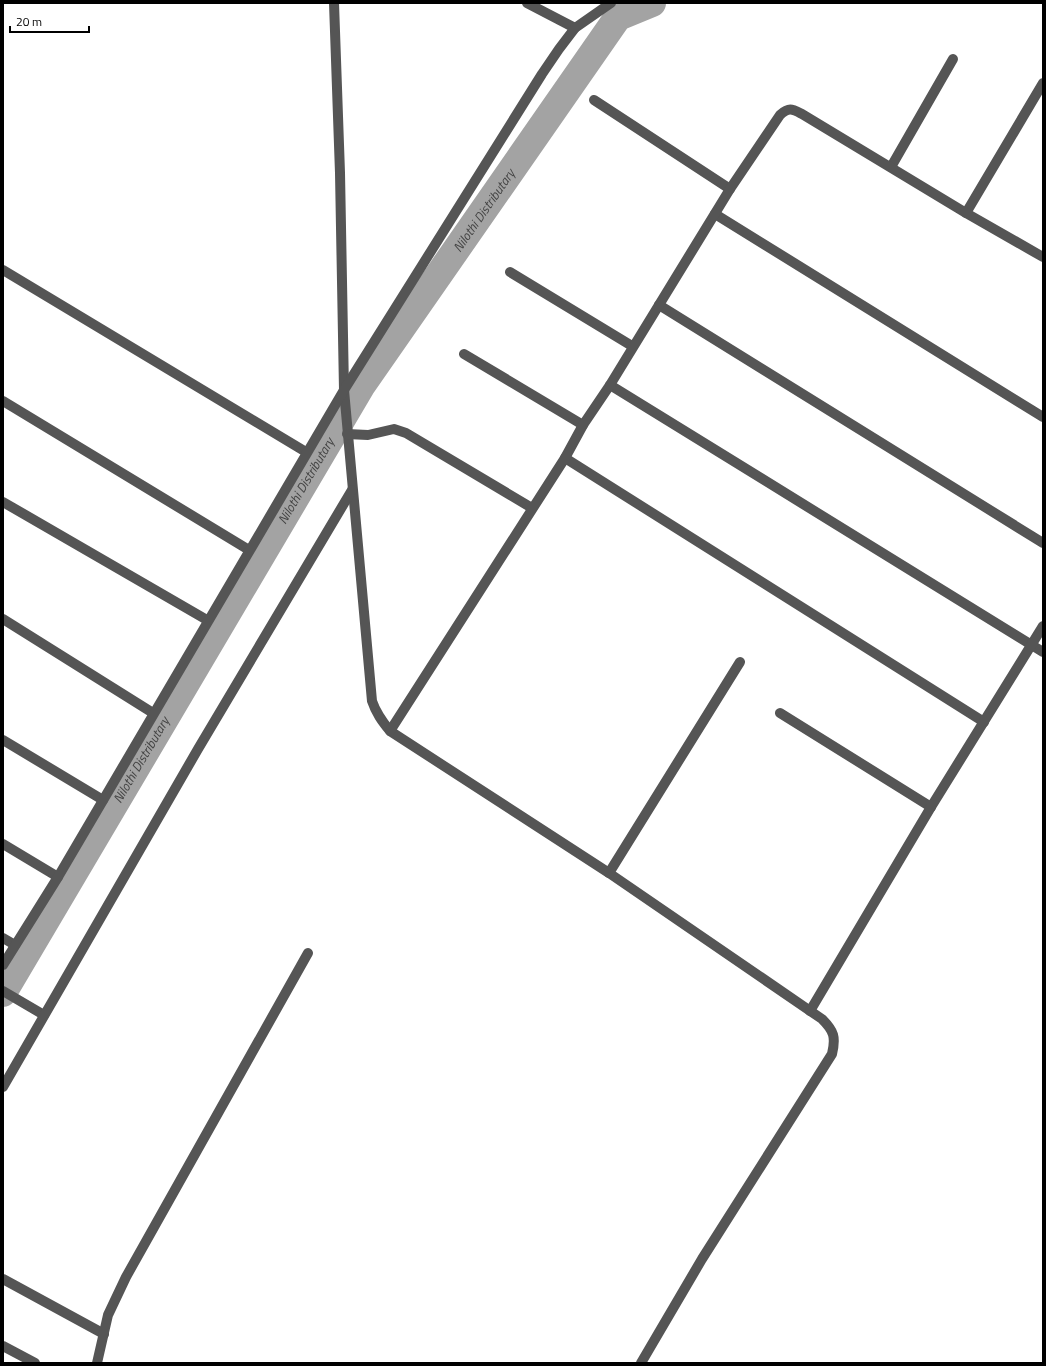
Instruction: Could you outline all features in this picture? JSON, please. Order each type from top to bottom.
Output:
[{"type":"street","points":[[334,3],[340,174],[344,391],[372,701],[379,717],[390,731],[609,872],[810,1011],[831,1028],[834,1043],[832,1054],[702,1259],[641,1363]]},
{"type":"street","points":[[527,3],[575,28]]},
{"type":"street","points":[[3,965],[58,877],[306,452],[542,74],[575,28],[611,3]]},
{"type":"street","points":[[891,167],[953,59]]},
{"type":"street","points":[[966,213],[1043,84]]},
{"type":"street","points":[[594,100],[730,189]]},
{"type":"street","points":[[390,731],[565,458],[632,346],[730,189],[780,116],[789,109],[802,114],[1043,258]]},
{"type":"street","points":[[715,214],[1043,417]]},
{"type":"street","points":[[3,270],[306,452]]},
{"type":"street","points":[[510,272],[632,346]]},
{"type":"street","points":[[659,305],[1043,543]]},
{"type":"street","points":[[464,354],[583,426]]},
{"type":"street","points":[[610,385],[1043,652]]},
{"type":"street","points":[[3,401],[249,550]]},
{"type":"street","points":[[347,433],[368,434],[394,429],[406,433],[532,508]]},
{"type":"street","points":[[565,458],[984,722]]},
{"type":"street","points":[[3,1087],[198,749],[352,490]]},
{"type":"street","points":[[3,502],[207,620]]},
{"type":"street","points":[[3,619],[153,712]]},
{"type":"street","points":[[810,1011],[931,807],[1043,626]]},
{"type":"street","points":[[609,872],[740,662]]},
{"type":"street","points":[[780,713],[931,807]]},
{"type":"street","points":[[3,740],[103,800]]},
{"type":"street","points":[[3,844],[58,877]]},
{"type":"street","points":[[3,938],[15,945]]},
{"type":"street","points":[[98,1363],[108,1315],[126,1277],[308,953]]},
{"type":"street","points":[[3,990],[44,1015]]},
{"type":"street","points":[[3,1279],[104,1334]]},
{"type":"street","points":[[3,1346],[36,1363]]},
{"type":"waterway","name":"Nilothi Distributary","points":[[3,993],[362,385],[618,17],[652,3]]}]
